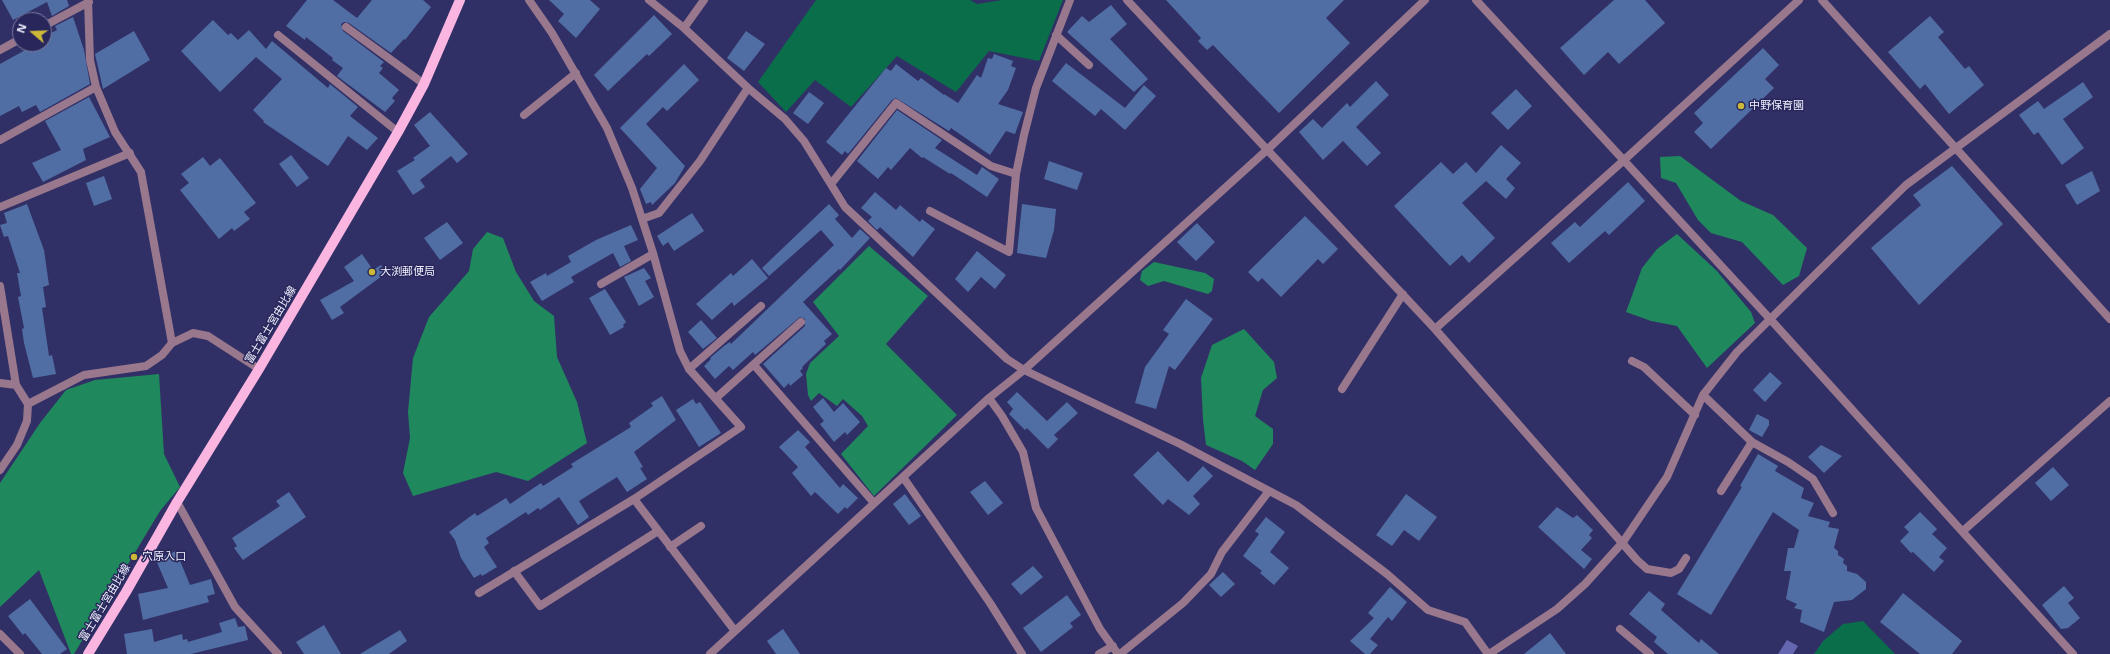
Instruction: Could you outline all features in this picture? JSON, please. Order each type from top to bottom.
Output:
[{"type":"main road","name":"富士富士宮由比線","points":[[88,654],[126,592],[177,502],[259,369],[398,132],[424,84],[460,0]]},
{"type":"street","points":[[479,593],[634,500],[741,427],[689,369],[680,351],[653,254],[632,188],[607,128],[552,33],[529,0]]},
{"type":"street","points":[[650,0],[684,28],[748,88],[785,119],[804,141],[845,207],[1007,359],[1024,370],[1180,444],[1296,505],[1381,569],[1428,610],[1465,622],[1489,654],[1557,609],[1585,584],[1623,542],[1667,477],[1703,395],[1737,352],[1906,185],[2110,34]]},
{"type":"street","points":[[684,28],[704,0]]},
{"type":"street","points":[[930,211],[1009,252],[1016,174],[1036,88],[1070,0]]},
{"type":"street","points":[[1127,0],[1435,329],[1623,542],[1637,560],[1647,568],[1658,572],[1671,574],[1679,569],[1686,558]]},
{"type":"street","points":[[713,653],[735,631],[989,398],[1024,370],[1268,149],[1425,0]]},
{"type":"street","points":[[1476,0],[1964,531],[2073,654]]},
{"type":"street","points":[[1435,329],[1623,161],[1799,0]]},
{"type":"street","points":[[1822,0],[2110,320]]},
{"type":"street","points":[[52,21],[88,1],[90,60],[96,87],[115,132],[141,172],[172,343]]},
{"type":"street","points":[[346,27],[424,84]]},
{"type":"street","points":[[1056,34],[1089,65]]},
{"type":"street","points":[[278,35],[398,132]]},
{"type":"street","points":[[0,50],[12,43]]},
{"type":"street","points":[[524,115],[576,73]]},
{"type":"street","points":[[0,140],[96,87]]},
{"type":"street","points":[[642,219],[659,213],[700,161],[748,88]]},
{"type":"street","points":[[831,184],[896,103],[991,166],[1016,174]]},
{"type":"street","points":[[0,207],[130,153]]},
{"type":"street","points":[[600,284],[653,254]]},
{"type":"street","points":[[0,286],[16,385],[28,404],[27,421],[17,445],[0,470]]},
{"type":"street","points":[[1342,389],[1403,294]]},
{"type":"street","points":[[689,369],[761,306]]},
{"type":"street","points":[[716,398],[801,322]]},
{"type":"street","points":[[28,404],[84,375],[146,366],[162,355],[172,343],[192,333],[208,336],[259,369]]},
{"type":"street","points":[[1632,361],[1644,367],[1695,414]]},
{"type":"street","points":[[754,365],[874,503]]},
{"type":"street","points":[[0,384],[16,385]]},
{"type":"street","points":[[1703,395],[1752,442],[1788,462],[1813,479],[1833,513]]},
{"type":"street","points":[[989,398],[1023,452],[1036,508],[1100,629],[1119,654],[1183,603],[1210,574],[1222,552],[1269,491]]},
{"type":"street","points":[[1964,531],[2110,401]]},
{"type":"street","points":[[1721,492],[1752,442]]},
{"type":"street","points":[[903,477],[990,603],[1022,654]]},
{"type":"street","points":[[634,500],[735,631]]},
{"type":"street","points":[[177,502],[235,607],[278,654]]},
{"type":"street","points":[[670,546],[701,526]]},
{"type":"street","points":[[514,571],[540,606],[658,531]]},
{"type":"street","points":[[1620,629],[1650,654]]},
{"type":"street","points":[[0,634],[20,654]]},
{"type":"street","points":[[1099,654],[1113,646]]},
{"type":"green space","points":[[816,0],[970,0],[977,4],[1002,0],[1063,0],[1039,61],[989,51],[956,92],[897,56],[851,107],[815,80],[786,112],[758,82]]},
{"type":"green space","points":[[1680,156],[1741,201],[1773,215],[1807,248],[1799,276],[1783,285],[1742,242],[1711,233],[1698,220],[1676,183],[1661,178],[1660,157]]},
{"type":"green space","points":[[487,232],[503,238],[516,272],[534,301],[554,316],[557,357],[577,402],[587,443],[528,481],[496,472],[413,496],[403,473],[410,438],[408,412],[413,358],[429,317],[469,271],[473,249]]},
{"type":"green space","points":[[1677,234],[1717,271],[1751,312],[1755,323],[1707,368],[1677,326],[1651,321],[1626,312],[1642,268],[1657,249]]},
{"type":"green space","points":[[869,246],[928,296],[886,344],[957,415],[874,496],[841,454],[868,426],[862,416],[843,399],[837,406],[819,393],[811,401],[808,395],[806,374],[810,363],[839,336],[813,302]]},
{"type":"green space","points":[[1154,262],[1205,273],[1214,279],[1212,291],[1208,294],[1164,281],[1148,286],[1140,280],[1142,271]]},
{"type":"green space","points":[[1244,329],[1274,362],[1277,378],[1263,390],[1255,416],[1273,429],[1273,444],[1255,470],[1242,461],[1206,445],[1203,420],[1201,378],[1212,345]]},
{"type":"green space","points":[[159,374],[164,454],[180,487],[160,511],[74,654],[71,654],[39,570],[0,607],[0,483],[40,423],[66,390],[95,380]]},
{"type":"green space","points":[[1863,621],[1895,654],[1814,654],[1823,641],[1843,624]]},
{"type":"shaded area","points":[[1787,640],[1798,646],[1793,654],[1778,654]]},
{"type":"building","points":[[2,0],[67,0],[69,6],[52,16],[52,12],[51,12],[47,2],[28,12],[12,12],[12,18]]},
{"type":"building","points":[[307,0],[333,0],[357,18],[372,0],[423,0],[431,7],[405,40],[404,39],[391,53],[349,23],[344,22],[341,24],[343,31],[384,62],[380,66],[383,68],[379,73],[399,90],[392,98],[395,101],[385,112],[337,76],[343,68],[332,60],[333,58],[306,37],[305,40],[286,26]]},
{"type":"building","points":[[549,0],[590,0],[600,9],[576,38],[558,21],[564,14]]},
{"type":"building","points":[[1166,0],[1344,0],[1326,18],[1350,43],[1279,113],[1213,45],[1207,50],[1198,41],[1201,38]]},
{"type":"building","points":[[1614,0],[1645,0],[1665,23],[1619,64],[1608,52],[1584,75],[1560,48]]},
{"type":"building","points":[[1111,5],[1127,24],[1110,39],[1148,79],[1134,92],[1067,32],[1082,16],[1089,22]]},
{"type":"building","points":[[654,15],[672,34],[649,56],[647,54],[608,91],[594,75]]},
{"type":"building","points":[[1930,16],[1944,32],[1938,37],[1965,69],[1969,66],[1984,85],[1949,114],[1925,84],[1920,89],[1888,52]]},
{"type":"building","points":[[73,17],[84,50],[90,84],[40,112],[36,105],[22,112],[19,106],[0,116],[0,64],[22,52],[52,52],[52,33],[57,30],[55,26]]},
{"type":"building","points":[[213,20],[228,35],[231,33],[238,40],[249,30],[266,49],[272,41],[328,88],[330,84],[358,107],[350,116],[378,138],[367,150],[348,136],[328,166],[263,122],[264,121],[253,110],[282,79],[256,57],[220,92],[181,51]]},
{"type":"building","points":[[134,31],[150,60],[103,89],[95,54]]},
{"type":"building","points":[[746,31],[765,44],[744,71],[727,58]]},
{"type":"building","points":[[1763,48],[1779,65],[1765,79],[1774,88],[1711,149],[1694,132],[1703,123],[1694,113]]},
{"type":"building","points":[[994,54],[1013,61],[1011,66],[1016,68],[1008,90],[998,104],[1023,112],[1015,134],[1006,131],[990,155],[951,128],[949,131],[896,98],[892,100],[848,154],[845,151],[842,155],[826,142],[886,68],[891,71],[896,64],[918,81],[921,78],[944,95],[958,103],[977,75],[981,78],[988,58],[992,59]]},
{"type":"building","points":[[1066,63],[1125,108],[1144,85],[1156,96],[1125,130],[1101,109],[1095,116],[1052,81]]},
{"type":"building","points":[[684,64],[699,80],[667,111],[663,107],[646,124],[685,166],[675,183],[652,205],[651,202],[646,204],[640,189],[657,168],[620,128]]},
{"type":"building","points":[[1376,81],[1389,95],[1356,127],[1381,153],[1367,166],[1343,141],[1323,160],[1299,132],[1313,119],[1322,128],[1347,103],[1350,107]]},
{"type":"building","points":[[2083,82],[2093,97],[2063,119],[2084,148],[2062,165],[2038,132],[2034,135],[2019,115],[2038,101],[2044,109]]},
{"type":"building","points":[[1516,89],[1532,106],[1508,130],[1491,113]]},
{"type":"building","points":[[809,92],[824,103],[808,124],[793,113]]},
{"type":"building","points":[[89,97],[110,137],[83,149],[86,160],[43,182],[32,163],[61,150],[45,121]]},
{"type":"building","points":[[897,110],[942,140],[935,148],[977,175],[982,167],[999,179],[987,197],[951,173],[950,174],[923,157],[922,158],[910,148],[891,170],[888,167],[878,179],[857,161]]},
{"type":"building","points":[[430,112],[468,154],[457,163],[451,156],[420,180],[425,187],[413,195],[397,171],[415,160],[413,158],[430,146],[414,125]]},
{"type":"building","points":[[1501,145],[1521,163],[1506,179],[1515,188],[1506,199],[1486,181],[1462,203],[1495,238],[1469,263],[1462,255],[1450,266],[1394,206],[1441,162],[1453,174],[1466,162],[1476,173]]},
{"type":"building","points":[[291,155],[309,178],[297,187],[279,164]]},
{"type":"building","points":[[203,157],[210,166],[220,158],[256,203],[244,212],[250,219],[234,231],[232,228],[219,239],[180,190],[189,183],[181,174]]},
{"type":"building","points":[[1049,161],[1083,173],[1077,190],[1044,179]]},
{"type":"building","points":[[1952,166],[2003,224],[1919,305],[1871,248],[1921,205],[1913,195]]},
{"type":"building","points":[[2092,171],[2100,191],[2077,205],[2065,185]]},
{"type":"building","points":[[104,176],[112,199],[94,206],[86,183]]},
{"type":"building","points":[[1628,182],[1645,201],[1609,235],[1605,231],[1569,263],[1551,243],[1575,222],[1580,227]]},
{"type":"building","points":[[875,192],[896,210],[900,205],[920,222],[922,219],[935,229],[913,257],[880,227],[877,230],[868,221],[872,217],[861,208]]},
{"type":"building","points":[[27,204],[44,250],[49,285],[43,287],[46,307],[42,308],[49,356],[52,355],[56,374],[33,378],[24,343],[22,329],[24,328],[18,297],[21,296],[17,273],[20,273],[8,236],[4,237],[0,225],[7,223],[4,213]]},
{"type":"building","points":[[829,204],[839,215],[835,219],[852,238],[860,229],[870,238],[840,270],[839,269],[803,302],[832,334],[824,341],[826,344],[802,367],[803,368],[800,371],[803,375],[790,386],[789,383],[784,388],[763,364],[805,326],[805,319],[800,317],[755,355],[753,352],[733,370],[729,366],[715,379],[704,366],[711,359],[710,358],[730,342],[731,344],[834,245],[821,230],[769,276],[762,268]]},
{"type":"building","points":[[1022,204],[1056,209],[1054,230],[1046,258],[1017,253]]},
{"type":"building","points":[[692,213],[704,231],[674,251],[668,242],[663,246],[657,236]]},
{"type":"building","points":[[1305,216],[1338,249],[1323,264],[1318,259],[1281,297],[1262,278],[1258,282],[1248,272]]},
{"type":"building","points":[[447,222],[463,243],[440,260],[424,238]]},
{"type":"building","points":[[1197,223],[1215,242],[1196,261],[1177,242]]},
{"type":"building","points":[[631,225],[638,240],[624,246],[631,261],[620,267],[613,253],[571,277],[574,282],[542,301],[530,282],[546,273],[547,276],[571,262],[568,256],[596,240]]},
{"type":"building","points":[[977,251],[1006,275],[995,289],[981,277],[968,292],[955,279]]},
{"type":"building","points":[[362,254],[373,270],[381,265],[386,273],[340,307],[344,313],[332,320],[320,300],[354,281],[344,267]]},
{"type":"building","points":[[752,259],[768,278],[734,306],[732,302],[712,320],[696,304],[731,273],[733,276]]},
{"type":"building","points":[[644,268],[651,278],[645,281],[654,297],[639,306],[624,277]]},
{"type":"building","points":[[605,289],[626,322],[623,325],[624,327],[610,335],[589,298]]},
{"type":"building","points":[[1186,299],[1213,319],[1175,370],[1169,366],[1156,409],[1135,403],[1145,367],[1169,334],[1163,330]]},
{"type":"building","points":[[701,320],[717,338],[703,349],[688,332]]},
{"type":"building","points":[[1770,372],[1782,383],[1765,402],[1753,390]]},
{"type":"building","points":[[1017,392],[1047,421],[1067,402],[1078,413],[1054,435],[1058,439],[1048,449],[1027,428],[1025,430],[1009,414],[1013,409],[1007,402]]},
{"type":"building","points":[[662,396],[676,420],[634,452],[643,467],[640,468],[647,479],[627,492],[617,477],[579,501],[589,517],[578,525],[559,497],[540,510],[538,508],[528,515],[526,512],[486,538],[489,543],[484,547],[497,567],[482,576],[481,574],[474,578],[461,558],[455,540],[449,532],[475,513],[477,516],[506,498],[510,504],[541,483],[543,486],[573,467],[571,464],[631,427],[629,423],[653,406],[651,403]]},
{"type":"building","points":[[823,398],[834,412],[843,403],[860,422],[847,435],[845,432],[834,442],[820,424],[824,421],[813,407]]},
{"type":"building","points":[[693,399],[696,404],[700,402],[721,433],[699,447],[676,410]]},
{"type":"building","points":[[1757,414],[1769,420],[1769,425],[1762,437],[1749,430]]},
{"type":"building","points":[[798,430],[810,442],[805,447],[840,488],[843,484],[858,498],[847,509],[845,507],[838,514],[815,492],[811,496],[792,473],[798,467],[779,447]]},
{"type":"building","points":[[1821,445],[1842,456],[1824,473],[1808,457]]},
{"type":"building","points":[[1158,451],[1188,482],[1203,466],[1213,476],[1193,496],[1200,504],[1189,515],[1168,499],[1163,505],[1133,475]]},
{"type":"building","points":[[1758,454],[1778,466],[1775,471],[1804,488],[1801,498],[1814,503],[1808,516],[1830,522],[1828,527],[1839,529],[1834,548],[1838,551],[1838,555],[1844,559],[1843,563],[1847,566],[1847,571],[1857,574],[1866,582],[1866,589],[1852,600],[1834,602],[1824,632],[1800,622],[1802,610],[1794,608],[1797,604],[1786,599],[1791,571],[1784,571],[1788,548],[1794,548],[1799,530],[1773,512],[1711,615],[1677,594],[1742,487],[1740,486]]},
{"type":"building","points":[[2053,467],[2069,485],[2051,501],[2035,483]]},
{"type":"building","points":[[985,481],[1003,503],[988,515],[970,492]]},
{"type":"building","points":[[289,492],[306,517],[243,560],[234,548],[237,546],[232,538],[280,506],[276,501]]},
{"type":"building","points":[[905,494],[921,516],[909,525],[893,504]]},
{"type":"building","points":[[1406,494],[1437,517],[1419,541],[1404,530],[1392,546],[1376,535]]},
{"type":"building","points":[[1557,507],[1573,518],[1577,515],[1593,530],[1589,535],[1592,538],[1581,550],[1592,559],[1584,569],[1538,527]]},
{"type":"building","points":[[1920,512],[1937,529],[1932,534],[1947,548],[1939,557],[1944,561],[1934,572],[1913,552],[1911,553],[1900,541],[1909,532],[1904,527]]},
{"type":"building","points":[[1266,517],[1285,532],[1270,552],[1289,568],[1274,585],[1260,573],[1262,571],[1243,556],[1259,534],[1255,531]]},
{"type":"building","points":[[176,551],[190,585],[211,579],[215,594],[207,596],[209,602],[143,620],[138,594],[168,588],[156,560]]},
{"type":"building","points":[[1033,566],[1043,577],[1021,595],[1011,584]]},
{"type":"building","points":[[1223,572],[1235,584],[1221,597],[1209,585]]},
{"type":"building","points":[[2064,586],[2074,598],[2068,603],[2080,618],[2068,628],[2061,629],[2042,605]]},
{"type":"building","points":[[1390,587],[1407,602],[1392,621],[1388,617],[1370,639],[1378,645],[1370,654],[1365,654],[1350,641],[1374,618],[1368,613]]},
{"type":"building","points":[[1649,591],[1665,604],[1661,610],[1699,643],[1701,639],[1719,654],[1668,654],[1654,642],[1657,637],[1629,614]]},
{"type":"building","points":[[1903,593],[1962,641],[1952,654],[1920,654],[1880,622]]},
{"type":"building","points":[[1067,595],[1081,615],[1070,623],[1073,627],[1041,652],[1023,628]]},
{"type":"building","points":[[30,599],[67,649],[60,654],[42,654],[25,633],[23,635],[8,616]]},
{"type":"building","points":[[235,618],[238,627],[245,626],[248,640],[191,654],[127,654],[124,634],[152,629],[154,642],[182,634],[183,640],[187,639],[188,642],[222,632],[219,623]]},
{"type":"building","points":[[324,625],[341,654],[304,654],[296,642]]},
{"type":"building","points":[[783,629],[800,654],[776,654],[767,641]]},
{"type":"building","points":[[400,630],[407,641],[389,654],[360,654]]},
{"type":"building","points":[[1550,633],[1566,654],[1524,654]]},
{"type":"place","name":"中野保育園","points":[[1741,106]]},
{"type":"place","name":"大渕郵便局","points":[[372,272]]},
{"type":"place","name":"穴原入口","points":[[134,557]]}]
